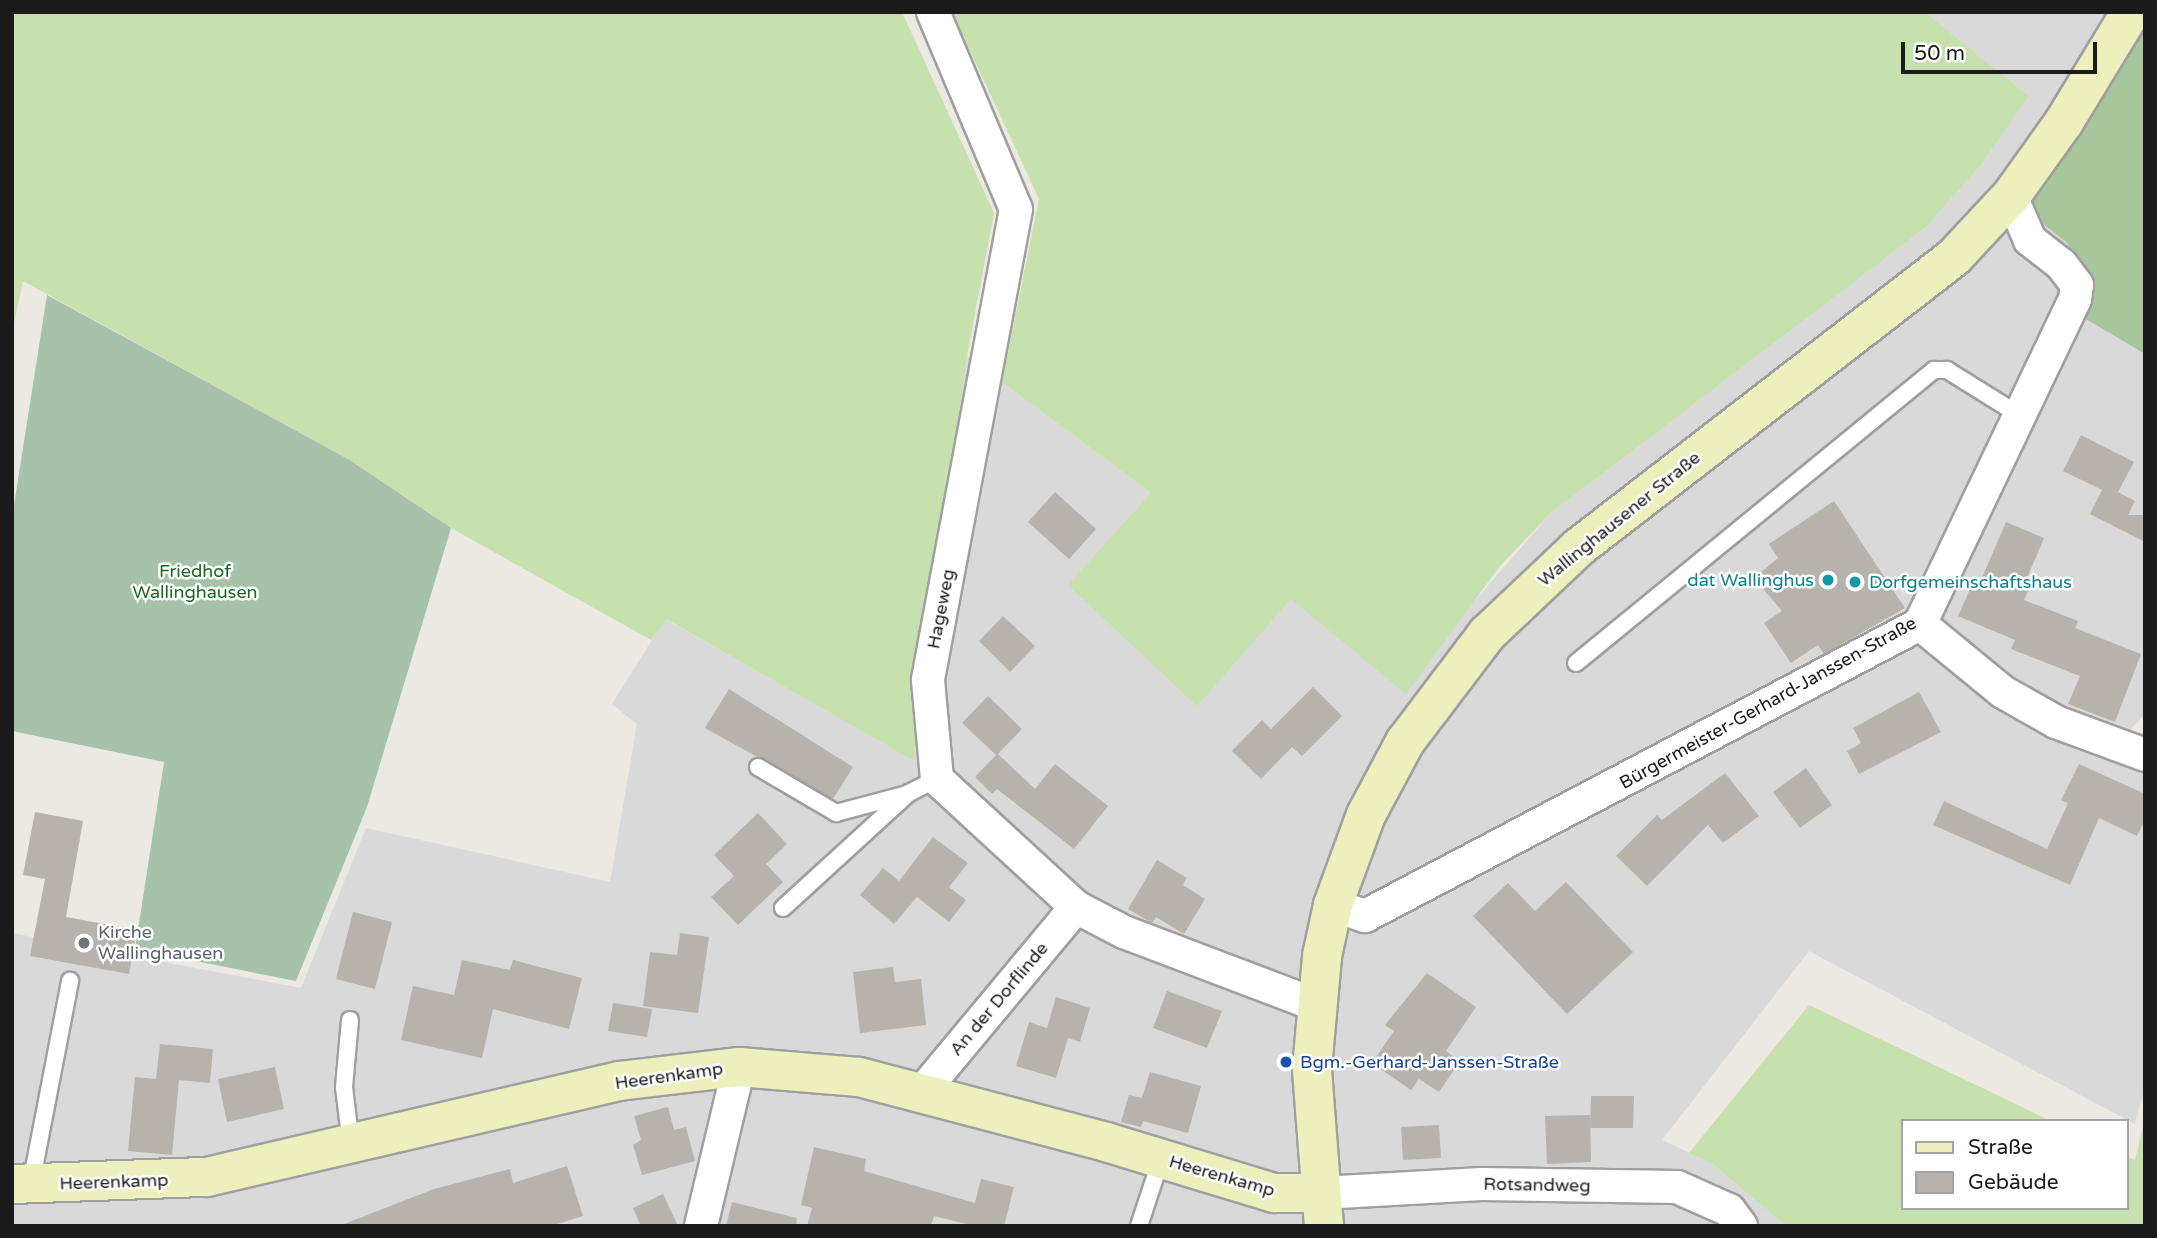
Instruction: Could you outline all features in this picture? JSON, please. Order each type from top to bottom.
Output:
[{"type":"street","name":"Hageweg","points":[[933,12],[1016,209],[928,680],[937,779]]},
{"type":"street","name":"Wallinghausener Straße","points":[[1322,1209],[1312,1069],[1316,1005],[1333,905],[1366,815],[1405,742],[1487,634],[1579,547],[1955,256],[2011,196],[2064,122],[2131,12]]},
{"type":"street","name":"Bürgermeister-Gerhard-Janssen-Straße","points":[[1333,905],[1365,916],[1920,624],[2075,299],[2077,285],[2062,265],[2030,240],[2011,196]]},
{"type":"street","points":[[1920,624],[2003,692],[2056,722],[2145,755]]},
{"type":"street","points":[[937,779],[1076,907],[1124,932],[1316,1005]]},
{"type":"street","name":"An der Dorflinde","points":[[922,1092],[1076,907]]},
{"type":"street","points":[[701,1226],[739,1067]]},
{"type":"street","name":"Heerenkamp","points":[[22,1184],[206,1177],[619,1082],[739,1067],[859,1077],[922,1092],[1161,1159],[1322,1209]]},
{"type":"street","name":"Rotsandweg","points":[[1322,1209],[1482,1184],[1677,1187],[1703,1195],[1729,1210],[1741,1226]]},
{"type":"lane","points":[[1576,663],[1934,370],[1947,370],[2021,416]]},
{"type":"lane","points":[[758,767],[824,810],[836,813],[909,793],[937,779]]},
{"type":"lane","points":[[783,908],[909,793]]},
{"type":"lane","points":[[22,1184],[70,982]]},
{"type":"lane","points":[[350,1020],[344,1087],[351,1145]]},
{"type":"lane","points":[[1139,1226],[1161,1159]]},
{"type":"shaded area","points":[[1925,12],[2128,12],[2037,219],[2067,243],[2081,265],[2067,308],[2145,354],[2145,714],[2130,730],[2145,734],[2145,1086],[2135,1124],[1809,951],[1662,1140],[1713,1164],[1786,1226],[12,1226],[12,933],[301,988],[366,828],[610,882],[637,724],[612,704],[665,619],[913,759],[967,356],[1151,493],[1196,706],[1291,599],[1471,605],[1551,513],[1925,228],[1980,166],[2029,96]]},
{"type":"green space","points":[[12,12],[902,12],[994,213],[967,356],[913,760],[666,619],[651,640],[451,528],[348,459],[23,281],[12,333]]},
{"type":"green space","points":[[952,12],[1925,12],[2029,96],[1980,166],[1925,228],[1551,513],[1500,566],[1406,694],[1291,599],[1197,706],[1068,585],[1151,493],[1002,382],[1039,199]]},
{"type":"green space","points":[[2145,12],[2145,354],[2067,308],[2081,265],[2067,243],[2037,219],[2016,179]]},
{"type":"green space","name":"Friedhof Wallinghausen","points":[[47,295],[348,459],[451,528],[367,807],[296,981],[135,949],[164,762],[12,731],[12,518]]},
{"type":"green space","points":[[1809,1005],[2047,1119],[1902,1119],[1902,1210],[2129,1210],[2129,1158],[2135,1160],[2145,1118],[2145,1226],[1786,1226],[1713,1164],[1689,1153]]},
{"type":"building","points":[[2081,435],[2134,462],[2118,492],[2135,501],[2128,515],[2145,515],[2145,542],[2090,514],[2102,490],[2063,471]]},
{"type":"building","points":[[1055,492],[1096,529],[1069,559],[1028,522]]},
{"type":"building","name":"Dorfgemeinschaftshaus","points":[[1834,501],[1905,608],[1824,654],[1818,645],[1791,663],[1764,623],[1782,611],[1754,578],[1778,558],[1769,544]]},
{"type":"building","points":[[2006,522],[2044,538],[2024,585],[2030,587],[2024,600],[2078,621],[2075,628],[2141,654],[2115,722],[2068,704],[2080,676],[2011,649],[2015,640],[1958,616],[1975,578],[1981,580]]},
{"type":"building","points":[[1003,616],[1035,646],[1010,672],[979,641]]},
{"type":"building","points":[[1313,687],[1342,716],[1302,756],[1292,747],[1261,779],[1232,751],[1262,720],[1271,729]]},
{"type":"building","points":[[729,689],[853,767],[833,799],[705,728]]},
{"type":"building","points":[[1919,692],[1941,732],[1859,774],[1847,751],[1861,743],[1853,728]]},
{"type":"building","points":[[988,696],[1022,729],[998,754],[1035,789],[1055,764],[1108,806],[1074,849],[997,789],[992,794],[975,777],[996,755],[962,723]]},
{"type":"building","points":[[2079,764],[2145,794],[2145,820],[2137,836],[2099,818],[2070,885],[1933,825],[1944,801],[2047,849],[2068,803],[2061,800]]},
{"type":"building","points":[[1806,768],[1832,805],[1800,828],[1773,792]]},
{"type":"building","points":[[1725,773],[1759,816],[1723,843],[1708,825],[1647,886],[1616,856],[1657,815],[1662,820]]},
{"type":"building","points":[[35,812],[83,821],[66,917],[137,930],[129,974],[30,956],[45,879],[23,875]]},
{"type":"building","points":[[758,813],[787,844],[766,864],[783,882],[738,925],[711,897],[734,876],[714,855]]},
{"type":"building","points":[[933,837],[968,863],[949,887],[966,900],[949,922],[917,897],[894,924],[860,895],[883,868],[899,881]]},
{"type":"building","points":[[1157,860],[1187,878],[1183,885],[1205,899],[1184,934],[1156,917],[1152,923],[1128,909]]},
{"type":"building","points":[[1566,882],[1633,952],[1567,1014],[1473,916],[1508,883],[1535,911]]},
{"type":"building","points":[[353,912],[392,922],[375,989],[336,979]]},
{"type":"building","points":[[680,933],[709,937],[698,1013],[643,1006],[650,952],[677,955]]},
{"type":"building","points":[[462,960],[510,970],[513,960],[582,978],[569,1029],[493,1009],[482,1058],[401,1040],[413,986],[454,995]]},
{"type":"building","points":[[893,967],[895,982],[921,979],[926,1025],[860,1033],[853,972]]},
{"type":"building","points":[[1427,973],[1476,1007],[1446,1051],[1460,1061],[1439,1092],[1419,1079],[1411,1090],[1372,1063],[1394,1031],[1385,1025]]},
{"type":"building","points":[[1167,991],[1222,1011],[1207,1048],[1153,1028]]},
{"type":"building","points":[[1056,997],[1090,1008],[1080,1042],[1068,1038],[1056,1078],[1016,1066],[1029,1022],[1047,1028]]},
{"type":"building","points":[[613,1003],[652,1009],[647,1037],[608,1031]]},
{"type":"building","points":[[160,1044],[213,1049],[210,1083],[179,1080],[172,1155],[128,1151],[135,1077],[156,1079]]},
{"type":"building","points":[[275,1067],[284,1109],[227,1122],[218,1079]]},
{"type":"building","points":[[1150,1072],[1201,1086],[1188,1133],[1143,1121],[1141,1127],[1121,1122],[1129,1095],[1142,1098]]},
{"type":"building","points":[[1591,1096],[1634,1096],[1633,1128],[1590,1128]]},
{"type":"building","points":[[668,1107],[674,1130],[686,1127],[695,1161],[642,1175],[633,1145],[641,1140],[634,1116]]},
{"type":"building","points":[[1590,1115],[1591,1162],[1547,1164],[1545,1116]]},
{"type":"building","points":[[1439,1125],[1441,1158],[1403,1160],[1401,1127]]},
{"type":"building","points":[[814,1147],[866,1159],[864,1171],[975,1203],[981,1179],[1014,1187],[1004,1226],[975,1226],[934,1216],[931,1226],[807,1226],[812,1208],[801,1205]]},
{"type":"building","points":[[567,1166],[583,1216],[551,1226],[339,1226],[434,1189],[510,1169],[513,1183]]},
{"type":"building","points":[[663,1194],[678,1226],[641,1226],[633,1208]]},
{"type":"building","points":[[732,1202],[797,1218],[796,1226],[726,1226]]},
{"type":"place","name":"dat Wallinghus","points":[[1828,580]]},
{"type":"place","name":"Dorfgemeinschaftshaus","points":[[1855,582]]},
{"type":"place","name":"Kirche Wallinghausen","points":[[84,943]]},
{"type":"place","name":"Bgm.-Gerhard-Janssen-Straße","points":[[1286,1062]]}]
